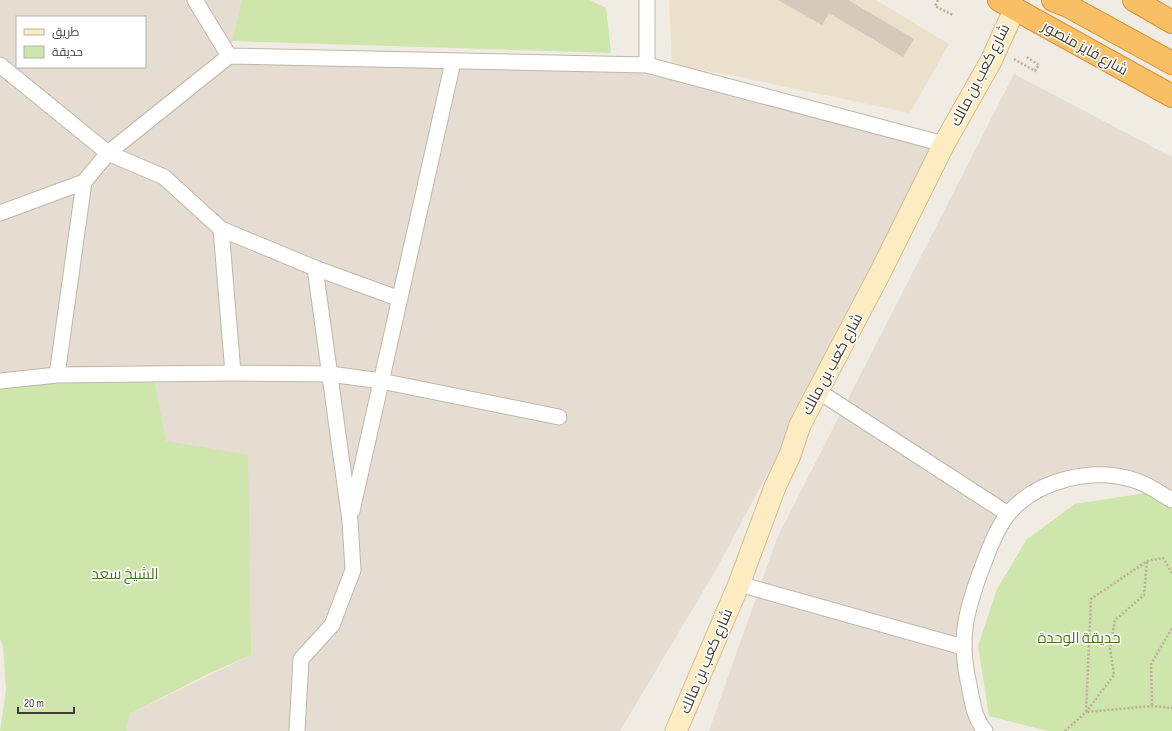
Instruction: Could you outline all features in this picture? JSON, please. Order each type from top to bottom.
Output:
[{"type":"highway","points":[[1053,0],[1068,6],[1172,63]]},
{"type":"highway","points":[[1134,0],[1172,22]]},
{"type":"highway","name":"شارع فايز منصور","points":[[1011,3],[1172,96]]},
{"type":"main road","name":"شارع كعب بن مالك","points":[[676,731],[739,584],[775,487],[790,455],[800,425],[877,279],[944,144],[991,61],[1011,3]]},
{"type":"street","points":[[195,0],[229,56]]},
{"type":"street","points":[[647,0],[647,65]]},
{"type":"street","points":[[0,213],[84,182],[108,153],[229,56],[647,65],[944,144]]},
{"type":"street","points":[[350,521],[453,62]]},
{"type":"street","points":[[0,65],[108,153],[164,177],[221,229],[315,268],[400,299]]},
{"type":"street","points":[[57,375],[84,182]]},
{"type":"street","points":[[221,229],[233,373]]},
{"type":"street","points":[[298,731],[301,659],[332,625],[353,570],[350,521],[315,268]]},
{"type":"street","points":[[0,381],[57,375],[233,373],[330,374],[381,381],[559,417]]},
{"type":"street","points":[[818,391],[1008,514]]},
{"type":"street","points":[[985,731],[975,714],[966,672],[964,628],[973,593],[990,547],[1008,514],[1022,500],[1038,490],[1057,482],[1091,475],[1107,475],[1138,481],[1172,500]]},
{"type":"street","points":[[739,584],[964,647]]},
{"type":"path","points":[[938,0],[934,6],[953,15]]},
{"type":"path","points":[[996,49],[1035,71],[1039,65],[1025,56]]},
{"type":"path","points":[[1086,712],[1091,599],[1147,561],[1163,558],[1172,573]]},
{"type":"path","points":[[1064,731],[1086,712],[1114,675],[1110,649],[1115,620],[1144,595],[1147,561]]},
{"type":"path","points":[[1152,706],[1151,664],[1172,628]]},
{"type":"path","points":[[1086,712],[1152,706],[1172,708]]},
{"type":"shaded area","points":[[0,0],[242,0],[229,55],[647,65],[944,144],[717,568],[620,731],[126,731],[130,714],[251,655],[166,441],[0,381]]},
{"type":"shaded area","points":[[669,0],[876,0],[949,44],[910,113],[740,77],[672,65]]},
{"type":"shaded area","points":[[1014,74],[1172,157],[1172,500],[1138,481],[1076,477],[1008,514],[964,647],[986,731],[709,731],[777,538]]},
{"type":"green space","points":[[242,0],[590,0],[606,8],[611,53],[232,41]]},
{"type":"green space","name":"الشيخ سعد","points":[[153,375],[166,441],[248,455],[251,655],[210,673],[130,714],[126,731],[0,731],[6,690],[3,646],[0,639],[0,381]]},
{"type":"green space","name":"حديقة الوحدة","points":[[1151,492],[1172,505],[1172,731],[1047,731],[989,716],[978,646],[997,589],[1027,539],[1075,504]]},
{"type":"building","points":[[778,0],[848,0],[914,39],[903,57],[829,13],[822,25]]}]
